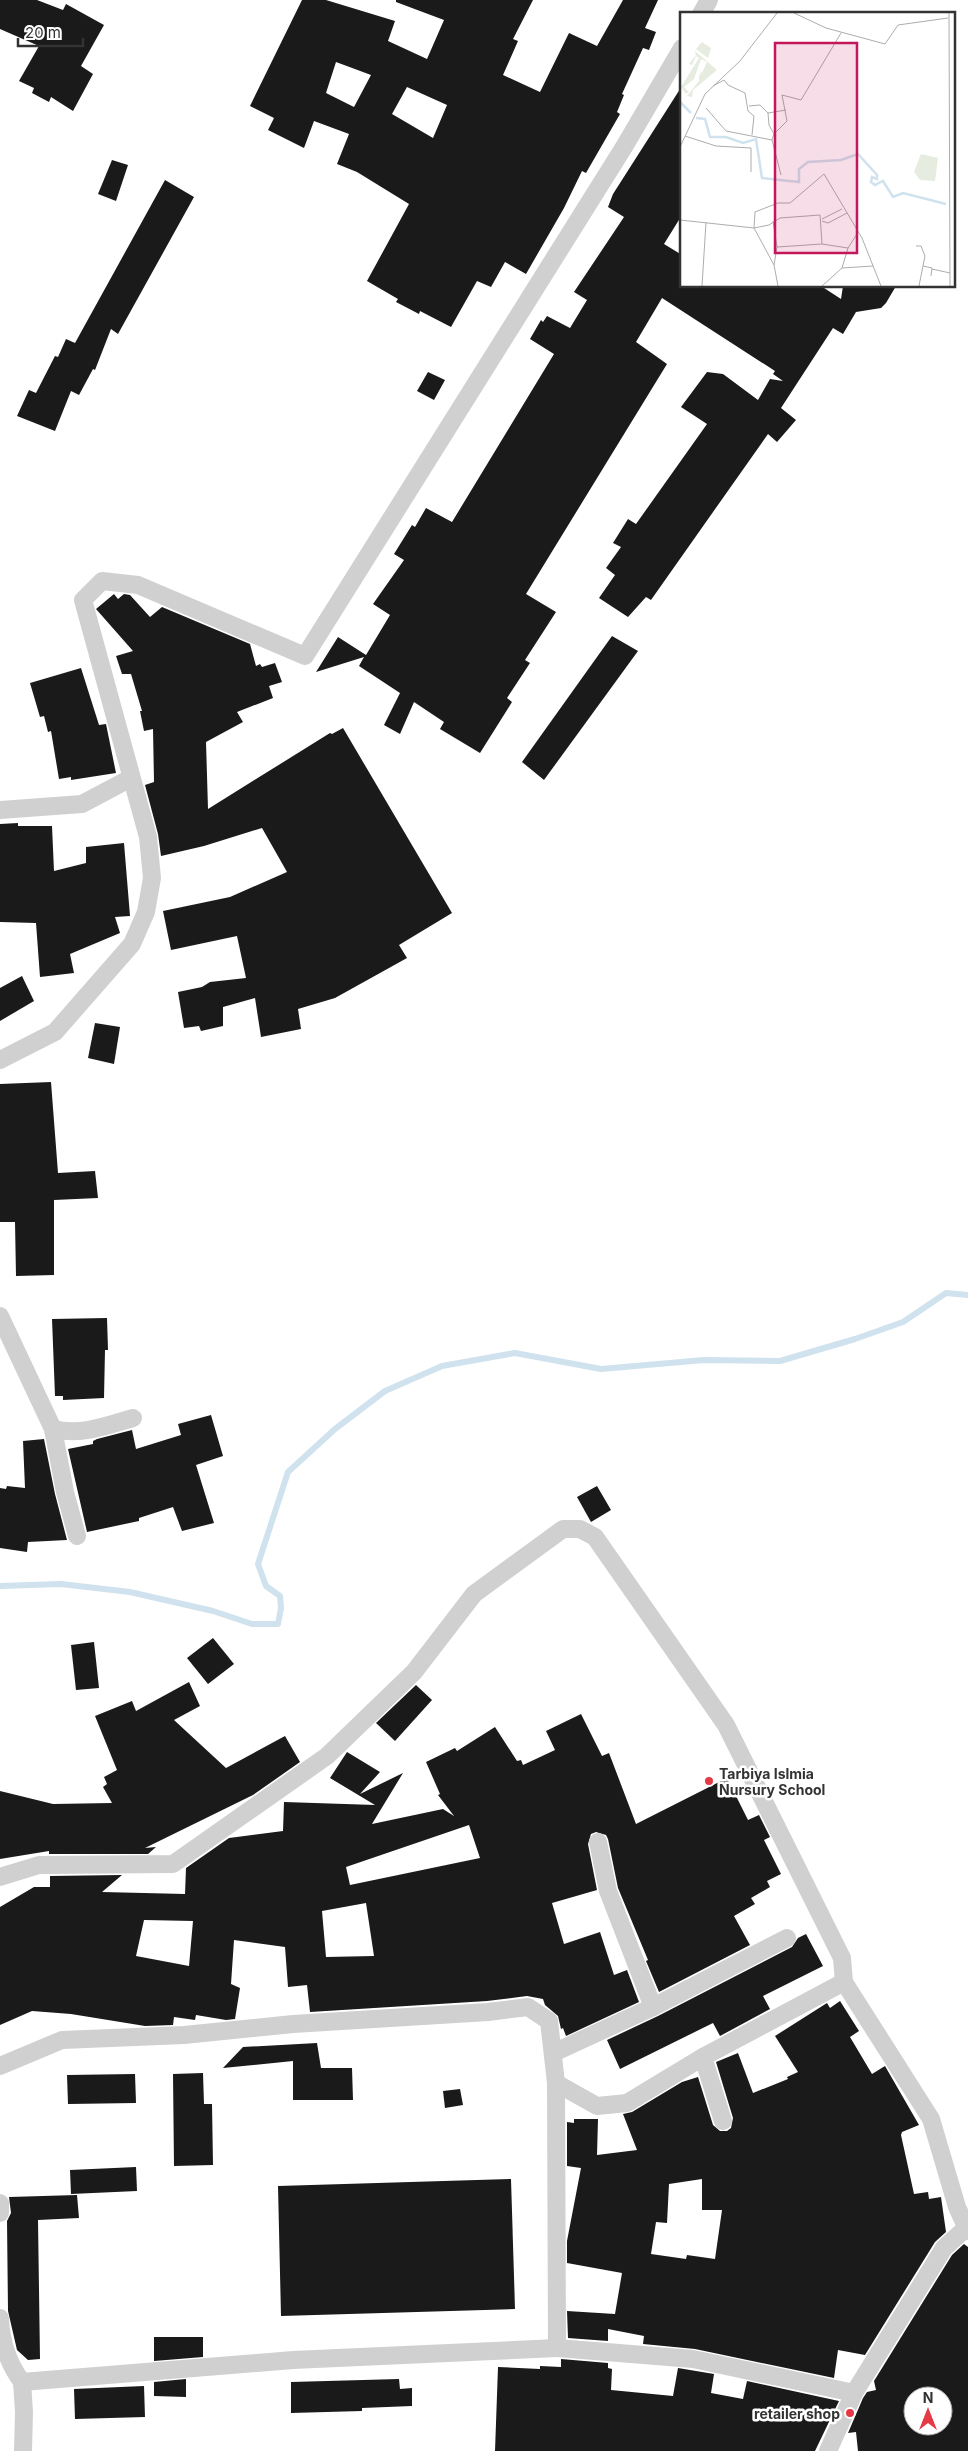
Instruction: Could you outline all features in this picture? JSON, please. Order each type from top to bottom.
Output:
[{"type":"street","points":[[702,12],[709,0]]},
{"type":"street","points":[[0,1060],[55,1032],[132,944],[146,912],[152,878],[148,837],[83,600],[102,581],[138,585],[305,656],[624,147],[680,51]]},
{"type":"street","points":[[0,810],[82,804],[131,778]]},
{"type":"street","points":[[0,1316],[53,1429],[65,1492],[77,1536]]},
{"type":"street","points":[[53,1429],[67,1433],[82,1433],[133,1418]]},
{"type":"street","points":[[0,1877],[39,1865],[173,1864],[327,1756],[414,1672],[474,1594],[563,1529],[580,1529],[595,1537],[726,1725],[842,1958],[844,1982],[931,2119],[956,2207],[967,2230],[944,2248],[854,2393],[828,2451]]},
{"type":"street","points":[[598,1842],[608,1891],[653,2008]]},
{"type":"street","points":[[553,2053],[653,2008],[787,1938]]},
{"type":"street","points":[[556,2083],[596,2106],[627,2102],[703,2057],[844,1982]]},
{"type":"street","points":[[0,2066],[62,2040],[184,2035],[293,2024],[488,2012],[528,2007],[550,2021],[556,2083],[557,2348]]},
{"type":"street","points":[[703,2057],[723,2121]]},
{"type":"street","points":[[0,2203],[0,2213]]},
{"type":"street","points":[[0,2318],[1,2337],[11,2367],[22,2382],[24,2412],[23,2451]]},
{"type":"street","points":[[22,2382],[293,2360],[557,2348],[694,2359],[854,2393]]},
{"type":"building","points":[[0,0],[37,0],[63,10],[66,4],[104,25],[81,66],[93,74],[73,111],[51,97],[49,102],[32,93],[34,88],[19,81],[39,46],[0,29]]},
{"type":"building","points":[[302,0],[326,0],[395,21],[388,41],[427,59],[444,20],[396,2],[396,0],[533,0],[513,39],[518,41],[503,75],[540,92],[569,33],[597,46],[623,0],[658,0],[645,28],[656,32],[649,50],[643,48],[622,94],[624,95],[617,112],[620,114],[586,173],[582,171],[564,208],[526,274],[505,262],[491,287],[477,281],[451,327],[420,311],[419,314],[396,302],[398,299],[367,281],[409,204],[357,172],[337,164],[349,134],[314,121],[304,148],[268,130],[274,118],[250,106]],"holes":[[[336,62],[371,75],[354,107],[326,93]],[[407,87],[447,105],[433,138],[392,114]]]},
{"type":"building","points":[[680,89],[680,218],[664,244],[680,254],[680,288],[824,288],[841,299],[843,288],[895,288],[881,308],[856,312],[843,334],[833,328],[781,408],[796,420],[777,442],[768,434],[651,600],[646,597],[628,617],[599,598],[615,575],[606,568],[621,547],[613,543],[628,519],[636,524],[707,424],[681,407],[707,372],[723,374],[758,400],[770,379],[783,381],[773,374],[775,371],[662,298],[636,342],[667,364],[526,594],[556,612],[525,660],[530,663],[507,698],[512,702],[480,753],[440,729],[444,722],[414,702],[400,734],[384,725],[400,693],[359,666],[364,657],[316,672],[338,637],[366,655],[390,615],[373,604],[404,560],[394,554],[412,525],[415,527],[426,508],[452,522],[554,354],[530,339],[541,320],[543,322],[547,316],[570,328],[587,300],[574,292],[624,217],[608,207],[613,194]]},
{"type":"building","points":[[112,160],[128,165],[116,201],[98,194]]},
{"type":"building","points":[[165,180],[194,197],[118,334],[111,329],[95,370],[93,369],[79,395],[71,391],[55,431],[17,416],[29,390],[36,393],[55,356],[58,357],[66,339],[75,343]]},
{"type":"building","points":[[428,372],[445,380],[434,400],[417,391]]},
{"type":"building","points":[[114,594],[118,599],[124,594],[130,595],[150,617],[162,607],[250,644],[256,666],[260,664],[262,667],[275,663],[282,682],[269,686],[273,698],[237,712],[243,722],[206,742],[208,809],[330,733],[332,734],[343,728],[452,913],[399,945],[407,958],[335,998],[298,1009],[301,1029],[261,1037],[255,998],[223,1007],[223,1026],[201,1031],[199,1026],[184,1028],[178,992],[202,987],[210,982],[246,978],[237,936],[171,950],[163,911],[230,897],[287,872],[262,828],[204,846],[161,856],[158,834],[145,785],[154,782],[153,729],[144,731],[140,711],[142,711],[131,674],[122,674],[116,656],[133,651],[96,609]]},
{"type":"building","points":[[612,636],[638,651],[544,780],[522,762]]},
{"type":"building","points":[[81,668],[99,725],[106,724],[116,773],[71,780],[71,777],[59,779],[51,731],[48,732],[44,716],[40,717],[30,683]]},
{"type":"building","points":[[18,823],[18,826],[52,826],[54,871],[86,863],[86,847],[124,843],[130,916],[115,917],[120,933],[70,954],[74,973],[40,977],[36,923],[0,922],[0,824]]},
{"type":"building","points":[[22,976],[34,1001],[0,1021],[0,988]]},
{"type":"building","points":[[95,1023],[120,1027],[114,1064],[88,1058]]},
{"type":"building","points":[[51,1082],[58,1173],[95,1171],[98,1198],[54,1200],[54,1275],[16,1276],[15,1222],[0,1222],[0,1084]]},
{"type":"building","points":[[107,1318],[108,1350],[105,1350],[104,1398],[63,1400],[63,1396],[55,1396],[52,1319]]},
{"type":"building","points":[[211,1415],[223,1456],[196,1465],[214,1523],[182,1531],[173,1507],[139,1518],[139,1521],[87,1532],[68,1449],[93,1444],[93,1441],[97,1439],[132,1430],[136,1449],[181,1435],[178,1424]]},
{"type":"building","points":[[44,1439],[67,1540],[28,1542],[27,1552],[0,1548],[0,1488],[6,1489],[7,1486],[25,1488],[23,1441]]},
{"type":"building","points":[[597,1486],[611,1510],[591,1522],[577,1497]]},
{"type":"building","points":[[213,1638],[234,1664],[208,1684],[187,1658]]},
{"type":"building","points":[[94,1642],[99,1688],[76,1690],[71,1645]]},
{"type":"building","points":[[189,1682],[200,1706],[174,1720],[226,1768],[285,1736],[300,1762],[253,1795],[145,1848],[156,1847],[148,1854],[49,1854],[49,1851],[0,1859],[0,1791],[53,1804],[112,1803],[103,1787],[107,1784],[104,1777],[117,1770],[95,1716],[132,1701],[136,1711]]},
{"type":"building","points":[[416,1685],[432,1700],[395,1741],[376,1723]]},
{"type":"building","points":[[581,1714],[602,1756],[609,1753],[636,1824],[727,1778],[748,1820],[759,1815],[770,1837],[764,1840],[781,1874],[767,1881],[770,1887],[751,1898],[755,1904],[734,1916],[750,1945],[659,1992],[646,1961],[648,1960],[618,1888],[608,1839],[606,1835],[596,1832],[591,1834],[588,1844],[597,1890],[552,1903],[564,1944],[600,1932],[614,1975],[627,1970],[639,2002],[566,2036],[563,2028],[561,2029],[558,2016],[545,2005],[543,1999],[527,1996],[487,2001],[310,2012],[307,1985],[288,1987],[285,1947],[234,1940],[231,1984],[240,1988],[235,2019],[226,2020],[196,2015],[195,2020],[174,2017],[173,2025],[145,2026],[71,2014],[32,2011],[0,2025],[0,1907],[34,1887],[50,1887],[50,1876],[122,1875],[102,1892],[185,1894],[186,1868],[229,1838],[283,1831],[284,1802],[375,1805],[330,1778],[347,1752],[380,1772],[360,1794],[403,1773],[372,1824],[443,1809],[454,1816],[438,1795],[440,1794],[426,1762],[455,1748],[457,1751],[495,1727],[517,1761],[521,1760],[523,1765],[555,1750],[546,1731]],"holes":[[[469,1825],[480,1858],[350,1885],[346,1867]],[[366,1903],[374,1956],[326,1957],[322,1911]],[[144,1920],[193,1921],[189,1966],[136,1956]]]},
{"type":"building","points":[[806,1934],[823,1966],[763,1996],[770,2009],[720,2036],[713,2023],[620,2069],[607,2040],[792,1947],[798,1938]]},
{"type":"building","points":[[840,2001],[859,2031],[850,2037],[872,2074],[885,2066],[919,2125],[902,2132],[901,2135],[914,2194],[928,2192],[929,2199],[941,2197],[946,2232],[935,2242],[865,2355],[838,2350],[834,2378],[695,2349],[643,2344],[644,2336],[608,2329],[608,2341],[568,2338],[567,2311],[615,2314],[622,2273],[567,2263],[567,2241],[581,2168],[567,2166],[567,2122],[574,2123],[574,2119],[598,2119],[597,2155],[637,2150],[623,2114],[632,2112],[682,2082],[698,2077],[713,2125],[720,2131],[727,2131],[731,2128],[733,2118],[716,2062],[738,2053],[753,2093],[788,2079],[787,2077],[798,2072],[775,2036],[827,2003],[830,2008]],"holes":[[[702,2179],[702,2210],[722,2210],[715,2259],[687,2255],[686,2259],[651,2254],[656,2222],[667,2223],[669,2184]]]},
{"type":"building","points":[[317,2043],[321,2068],[352,2068],[353,2100],[293,2100],[293,2061],[223,2068],[243,2047]]},
{"type":"building","points":[[203,2073],[204,2104],[212,2104],[213,2165],[174,2166],[173,2074]]},
{"type":"building","points":[[135,2074],[136,2103],[68,2104],[67,2075]]},
{"type":"building","points":[[460,2089],[463,2105],[445,2108],[443,2091]]},
{"type":"building","points":[[136,2167],[137,2191],[71,2194],[70,2170]]},
{"type":"building","points":[[511,2179],[515,2309],[281,2316],[278,2186]]},
{"type":"building","points":[[77,2195],[79,2218],[38,2220],[40,2359],[28,2360],[17,2350],[8,2311],[7,2221],[11,2213],[9,2197]]},
{"type":"building","points":[[964,2244],[968,2247],[968,2451],[858,2451],[856,2432],[848,2433],[863,2398],[867,2392],[876,2390],[874,2381],[952,2255]]},
{"type":"building","points":[[154,2337],[203,2337],[203,2357],[154,2361]]},
{"type":"building","points":[[561,2359],[608,2363],[608,2368],[612,2369],[611,2390],[673,2396],[678,2368],[714,2374],[711,2393],[743,2399],[747,2381],[839,2401],[815,2451],[495,2451],[498,2367],[540,2369],[540,2366],[561,2367]]},
{"type":"building","points":[[186,2379],[186,2397],[154,2396],[154,2382]]},
{"type":"building","points":[[399,2379],[400,2389],[412,2388],[412,2406],[362,2408],[362,2411],[291,2413],[291,2382]]},
{"type":"building","points":[[144,2386],[145,2417],[75,2419],[74,2389]]},
{"type":"waterway","points":[[0,1586],[61,1584],[130,1592],[213,1611],[252,1624],[278,1624],[281,1608],[280,1596],[266,1586],[258,1564],[288,1472],[335,1429],[385,1391],[442,1366],[515,1353],[601,1369],[704,1360],[780,1361],[855,1339],[903,1322],[946,1293],[968,1295]]},
{"type":"place","name":"Tarbiya Islmia Nursury School","points":[[709,1781]]},
{"type":"place","name":"retailer shop","points":[[850,2413]]}]
